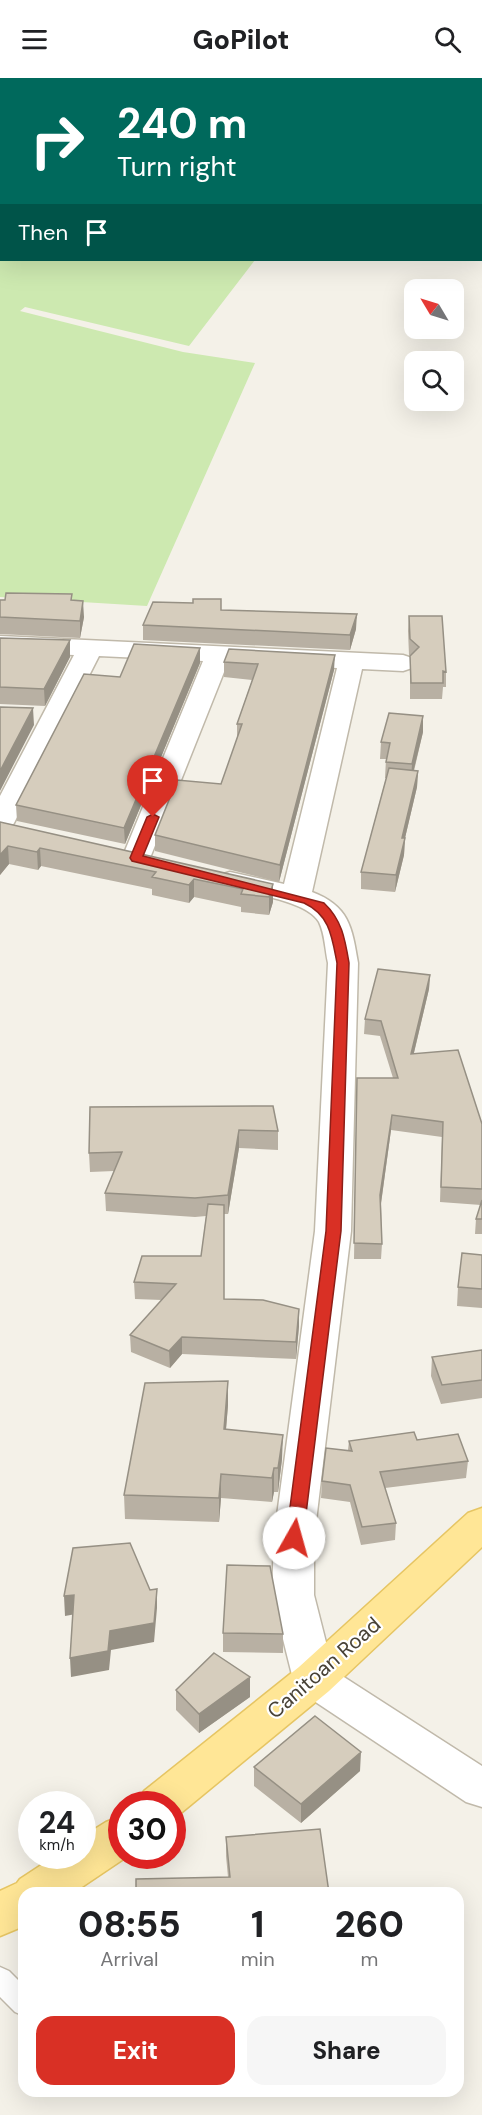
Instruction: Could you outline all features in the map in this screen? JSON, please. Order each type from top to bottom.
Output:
[{"type":"main road","name":"Canitoan Road","points":[[176,1791],[314,1679],[482,1523]]},
{"type":"main road","points":[[45,1887],[108,1844]]},
{"type":"main road","points":[[0,1916],[18,1905]]},
{"type":"street","points":[[0,644],[403,663]]},
{"type":"street","points":[[0,823],[44,716],[90,649]]},
{"type":"street","points":[[136,858],[219,654]]},
{"type":"street","points":[[296,897],[351,661]]},
{"type":"street","points":[[0,829],[34,836]]},
{"type":"street","points":[[102,851],[171,866]]},
{"type":"street","points":[[205,875],[296,897],[319,905],[329,915],[337,931],[343,963],[333,1231],[294,1538],[293,1595],[314,1679],[482,1789]]},
{"type":"lane","points":[[0,1979],[18,1998]]},
{"type":"green space","points":[[0,261],[254,261],[189,346],[25,307],[20,311],[183,352],[255,363],[147,606],[0,597]]},
{"type":"building","points":[[6,593],[72,594],[71,600],[83,601],[80,621],[0,617],[0,600],[5,600]]},
{"type":"building","points":[[193,599],[221,599],[221,610],[357,614],[350,635],[143,625],[153,602],[193,603]]},
{"type":"building","points":[[409,616],[442,616],[446,672],[443,671],[443,683],[411,683],[410,656],[419,647],[410,639]]},
{"type":"building","points":[[0,638],[70,640],[44,689],[0,687]]},
{"type":"building","points":[[134,644],[200,648],[124,828],[16,805],[84,674],[120,677]]},
{"type":"building","points":[[229,649],[335,655],[280,865],[155,835],[177,780],[221,784],[242,724],[237,724],[258,664],[224,662]]},
{"type":"building","points":[[0,707],[33,708],[0,771]]},
{"type":"building","points":[[389,713],[423,716],[412,764],[386,762],[390,743],[381,742]]},
{"type":"building","points":[[389,768],[418,771],[396,875],[361,872]]},
{"type":"building","points":[[0,822],[273,884],[269,897],[241,894],[243,889],[194,879],[189,885],[152,877],[156,872],[40,848],[37,852],[8,846],[0,855]]},
{"type":"building","points":[[378,969],[430,975],[411,1054],[458,1050],[482,1124],[482,1189],[441,1187],[443,1122],[392,1115],[380,1195],[382,1244],[354,1243],[357,1078],[398,1078],[381,1021],[365,1019]]},
{"type":"building","points":[[273,1106],[278,1131],[239,1130],[228,1195],[195,1198],[105,1193],[122,1152],[89,1153],[90,1107]]},
{"type":"building","points":[[482,1200],[482,1219],[476,1219]]},
{"type":"building","points":[[208,1204],[224,1205],[224,1299],[263,1300],[299,1309],[296,1342],[182,1337],[169,1351],[130,1335],[176,1284],[134,1282],[142,1256],[201,1256]]},
{"type":"building","points":[[462,1253],[482,1255],[482,1289],[458,1287]]},
{"type":"building","points":[[482,1350],[482,1380],[442,1385],[432,1357]]},
{"type":"building","points":[[228,1381],[224,1429],[283,1435],[278,1468],[274,1468],[272,1478],[221,1474],[219,1498],[124,1495],[145,1383]]},
{"type":"building","points":[[414,1432],[417,1440],[458,1434],[468,1461],[380,1472],[396,1523],[362,1527],[350,1485],[322,1481],[326,1448],[352,1451],[349,1441]]},
{"type":"building","points":[[130,1543],[150,1590],[157,1589],[154,1623],[110,1631],[108,1651],[70,1658],[74,1595],[64,1596],[73,1548]]},
{"type":"building","points":[[227,1565],[270,1566],[283,1634],[223,1633]]},
{"type":"building","points":[[214,1653],[250,1677],[199,1714],[176,1690]]},
{"type":"building","points":[[315,1716],[361,1752],[301,1804],[254,1767]]},
{"type":"building","points":[[320,1829],[328,1887],[136,1887],[136,1879],[230,1877],[226,1837]]},
{"type":"route","points":[[153,817],[136,858],[308,900],[319,905],[329,915],[337,931],[343,963],[333,1231],[294,1538]]}]
